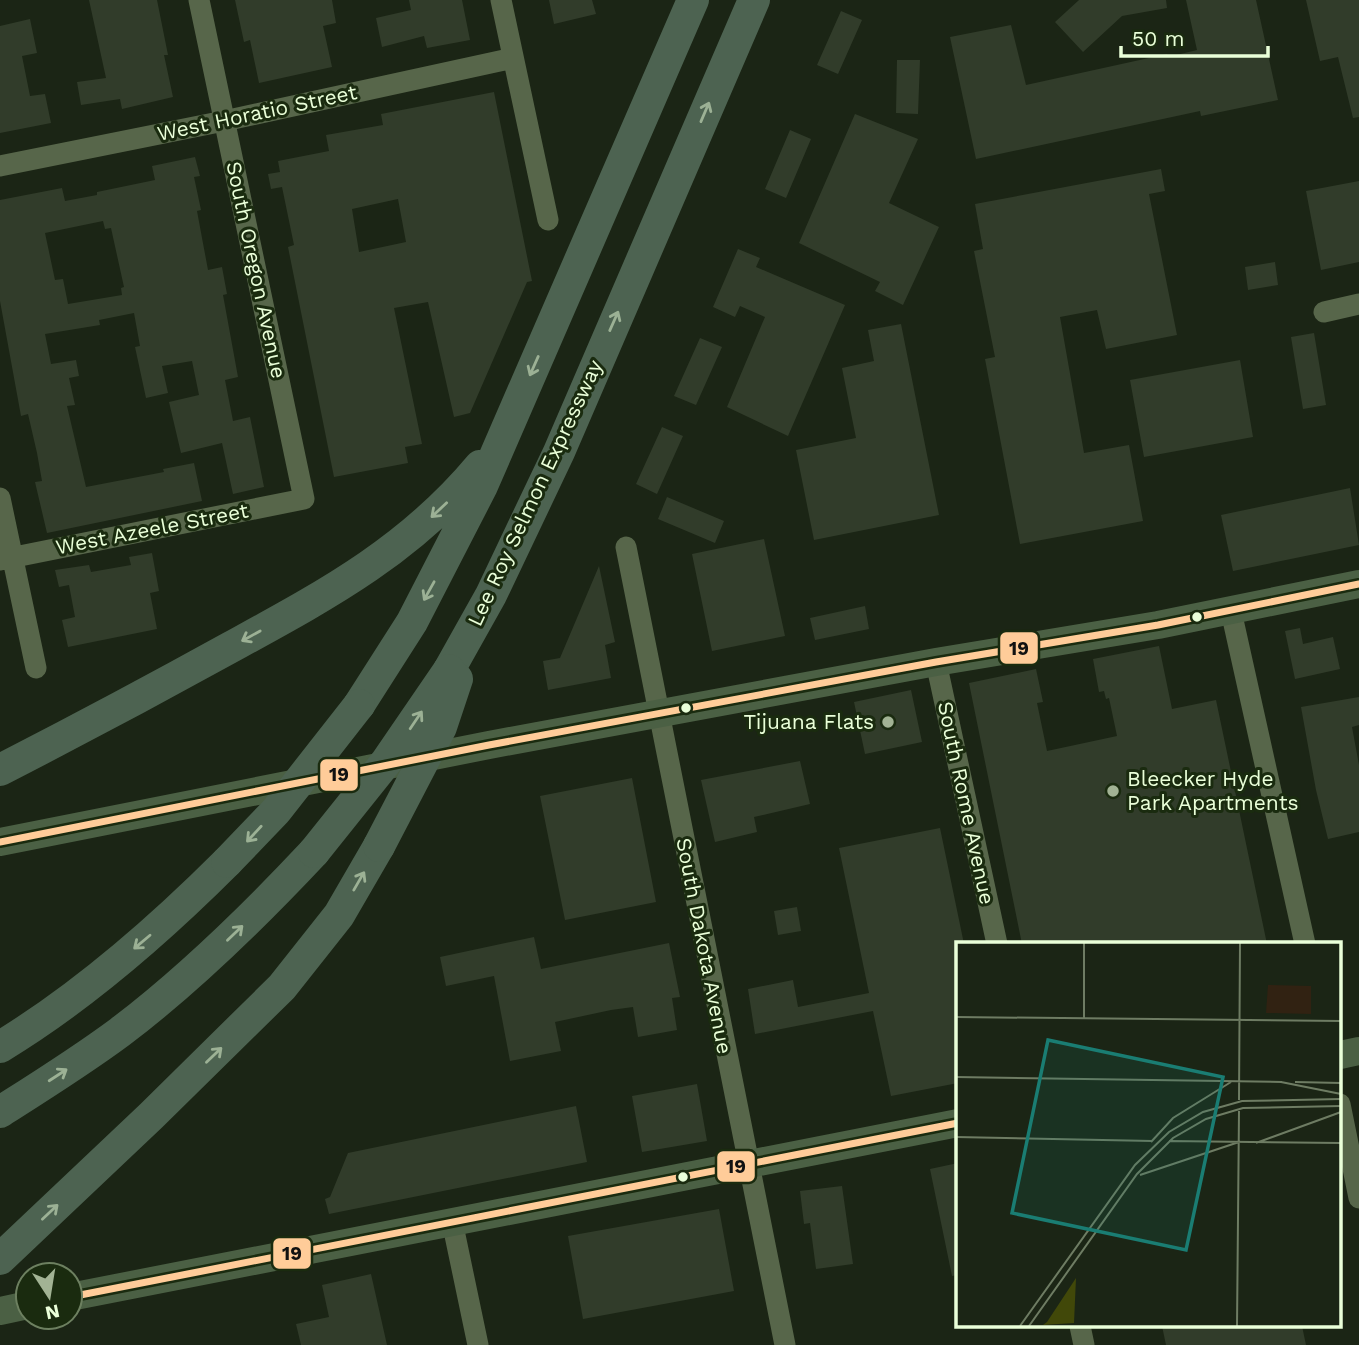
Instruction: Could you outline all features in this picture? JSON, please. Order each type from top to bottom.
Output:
[{"type":"highway","points":[[0,1047],[116,965],[194,895],[276,811],[359,705],[389,660],[433,585],[465,522],[693,0]]},
{"type":"highway","name":"Lee Roy Selmon Expressway","points":[[0,1112],[65,1071],[144,1013],[227,941],[314,852],[386,762],[458,660],[559,452],[754,0]]},
{"type":"highway","points":[[0,770],[150,691],[363,572],[397,548],[447,503],[501,441]]},
{"type":"highway","points":[[0,1259],[161,1107],[282,987],[340,915],[440,727],[458,660]]},
{"type":"main road","points":[[0,842],[489,746],[936,662],[1231,611],[1359,584]]},
{"type":"main road","points":[[84,1294],[956,1123]]},
{"type":"street","name":"South Oregon Avenue","points":[[199,0],[304,499]]},
{"type":"street","points":[[501,0],[548,220]]},
{"type":"street","name":"West Horatio Street","points":[[0,166],[224,121],[513,58]]},
{"type":"street","points":[[1324,312],[1359,304]]},
{"type":"street","points":[[0,498],[6,559],[36,668]]},
{"type":"street","name":"West Azeele Street","points":[[6,559],[304,499]]},
{"type":"street","name":"South Dakota Avenue","points":[[626,547],[785,1345]]},
{"type":"street","points":[[1231,611],[1305,942]]},
{"type":"street","name":"South Rome Avenue","points":[[936,662],[997,942]]},
{"type":"street","points":[[1342,1114],[1359,1198]]},
{"type":"street","points":[[453,1222],[478,1345]]},
{"type":"building","points":[[89,0],[157,0],[173,97],[122,109],[120,99],[81,105],[77,82],[106,78]]},
{"type":"building","points":[[235,0],[332,0],[336,23],[323,26],[332,67],[259,83],[250,40],[244,42]]},
{"type":"building","points":[[409,0],[462,0],[470,40],[427,48],[424,36],[382,47],[376,18],[411,10]]},
{"type":"building","points":[[549,0],[592,0],[596,14],[554,24]]},
{"type":"building","points":[[1079,0],[1166,0],[1167,8],[1122,16],[1083,52],[1055,22]]},
{"type":"building","points":[[1186,0],[1256,0],[1278,100],[1201,116],[1200,111],[976,159],[950,37],[1011,25],[1026,85],[1197,50]]},
{"type":"building","points":[[1306,0],[1359,0],[1359,117],[1353,118],[1338,57],[1320,61]]},
{"type":"building","points":[[841,11],[862,20],[838,74],[817,65]]},
{"type":"building","points":[[30,19],[37,53],[22,56],[30,96],[45,94],[51,123],[0,133],[0,26]]},
{"type":"building","points":[[897,60],[920,60],[918,114],[896,113]]},
{"type":"building","points":[[494,92],[532,281],[527,282],[470,413],[454,417],[428,302],[394,308],[422,444],[405,447],[408,463],[334,477],[288,247],[294,245],[282,187],[271,189],[268,174],[280,172],[278,161],[329,151],[326,135],[383,125],[381,114]],"holes":[[[398,199],[406,242],[359,252],[352,209]]]},
{"type":"building","points":[[855,114],[918,139],[889,203],[939,227],[903,305],[875,291],[880,282],[799,243]]},
{"type":"building","points":[[790,130],[811,139],[786,198],[765,189]]},
{"type":"building","points":[[195,157],[200,176],[194,177],[201,210],[197,211],[208,270],[222,267],[227,294],[223,295],[238,377],[225,380],[233,421],[250,417],[264,487],[233,494],[222,443],[181,453],[169,402],[199,395],[192,361],[162,366],[168,393],[146,398],[135,347],[140,346],[134,313],[99,320],[100,325],[45,334],[51,364],[76,360],[79,376],[69,378],[75,405],[67,406],[86,487],[164,472],[163,469],[194,463],[202,501],[47,533],[35,482],[42,481],[37,453],[28,414],[21,416],[0,301],[0,200],[62,188],[65,201],[97,195],[97,192],[155,180],[152,166]],"holes":[[[103,221],[105,229],[111,228],[124,287],[121,288],[122,295],[68,304],[63,279],[55,280],[45,233]]]},
{"type":"building","points":[[1161,169],[1165,191],[1149,194],[1177,335],[1106,349],[1097,310],[1060,317],[1084,453],[1129,445],[1143,521],[1020,544],[985,359],[995,357],[974,251],[983,249],[975,204]]},
{"type":"building","points":[[1359,181],[1359,262],[1321,270],[1306,191]]},
{"type":"building","points":[[738,249],[760,258],[756,267],[845,305],[788,436],[727,407],[765,317],[740,306],[735,317],[713,307]]},
{"type":"building","points":[[1275,262],[1278,285],[1248,290],[1245,267]]},
{"type":"building","points":[[901,324],[939,515],[814,540],[796,450],[856,438],[842,368],[874,361],[868,330]]},
{"type":"building","points":[[1314,333],[1326,405],[1303,409],[1291,337]]},
{"type":"building","points":[[700,338],[722,347],[696,405],[674,396]]},
{"type":"building","points":[[1240,360],[1253,437],[1144,457],[1130,380]]},
{"type":"building","points":[[662,427],[683,436],[657,494],[636,484]]},
{"type":"building","points":[[1350,488],[1359,545],[1233,571],[1221,515]]},
{"type":"building","points":[[667,497],[724,521],[715,543],[658,519]]},
{"type":"building","points":[[764,539],[785,636],[712,651],[692,554]]},
{"type":"building","points":[[152,553],[159,591],[150,593],[157,629],[68,647],[62,620],[75,617],[69,585],[59,587],[55,570],[89,565],[91,572],[131,565],[129,557]]},
{"type":"building","points":[[599,566],[615,642],[605,645],[611,678],[548,690],[543,661],[560,658]]},
{"type":"building","points":[[865,606],[869,629],[815,640],[810,618]]},
{"type":"building","points":[[1300,628],[1303,644],[1333,637],[1340,669],[1295,679],[1285,631]]},
{"type":"building","name":"Bleecker Hyde Park Apartments","points":[[1159,646],[1172,709],[1216,700],[1267,942],[1022,942],[969,683],[1036,669],[1043,702],[1037,703],[1047,751],[1117,736],[1109,698],[1106,699],[1104,691],[1099,692],[1093,659]]},
{"type":"building","name":"Tijuana Flats","points":[[911,690],[922,742],[865,754],[854,702]]},
{"type":"building","points":[[1359,697],[1359,725],[1352,727],[1359,765],[1359,832],[1328,839],[1301,707]]},
{"type":"building","points":[[800,761],[810,804],[754,817],[757,832],[715,842],[701,780]]},
{"type":"building","points":[[632,778],[656,902],[565,920],[540,796]]},
{"type":"building","points":[[940,828],[964,942],[956,942],[956,1083],[891,1096],[873,1011],[755,1034],[748,989],[793,980],[798,1007],[869,993],[839,848]]},
{"type":"building","points":[[797,907],[801,931],[778,935],[774,911]]},
{"type":"building","points":[[534,937],[541,969],[669,943],[680,997],[672,998],[677,1030],[638,1037],[633,1007],[611,1010],[555,1022],[561,1051],[510,1061],[494,976],[446,986],[440,957]]},
{"type":"building","points":[[697,1084],[707,1141],[642,1152],[632,1096]]},
{"type":"building","points":[[576,1106],[587,1162],[329,1214],[325,1199],[330,1197],[348,1153]]},
{"type":"building","points":[[956,1163],[956,1275],[952,1276],[930,1169]]},
{"type":"building","points":[[842,1186],[853,1264],[816,1269],[810,1223],[804,1224],[800,1191]]},
{"type":"building","points":[[719,1209],[734,1291],[583,1319],[568,1236]]},
{"type":"building","points":[[371,1274],[387,1345],[301,1345],[296,1324],[329,1317],[322,1285]]},
{"type":"building","points":[[1162,1328],[1302,1328],[1306,1345],[1166,1345]]},
{"type":"transit line","name":"19","points":[[0,842],[489,745],[936,662],[1158,625],[1359,584]]},
{"type":"transit line","name":"19","points":[[84,1294],[956,1123]]},
{"type":"place","name":"Tijuana Flats","points":[[888,722]]},
{"type":"place","name":"Bleecker Hyde Park Apartments","points":[[1113,791]]}]
